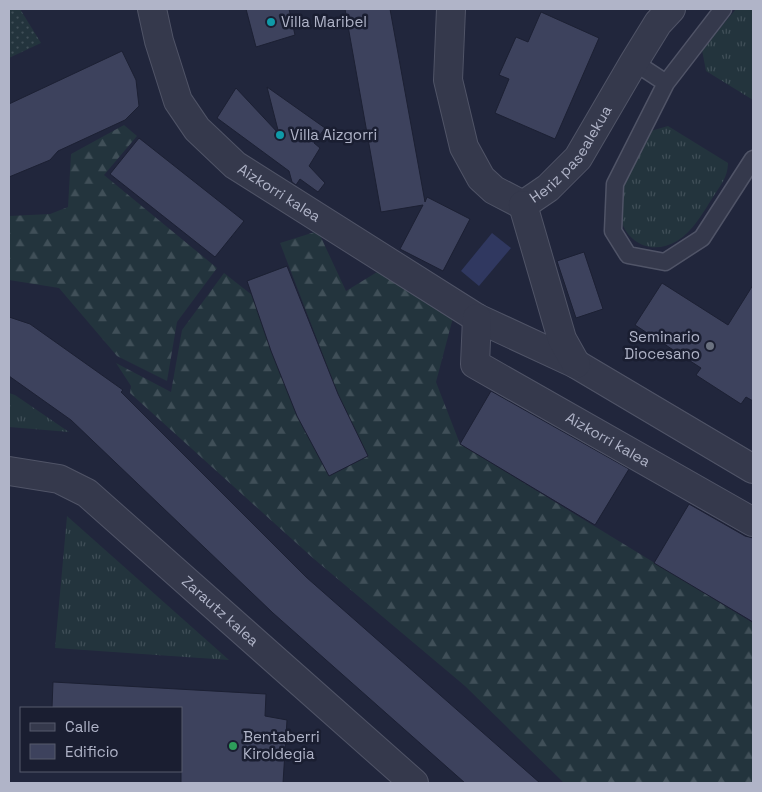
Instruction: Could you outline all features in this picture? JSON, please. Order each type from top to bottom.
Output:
[{"type":"street","name":"Aizkorri kalea","points":[[152,9],[159,41],[178,101],[197,129],[235,165],[478,318],[576,364],[753,469]]},
{"type":"street","name":"Heriz pasealekua","points":[[451,9],[448,80],[464,147],[481,178],[494,190],[523,205],[548,188],[578,158],[658,23],[671,9]]},
{"type":"street","points":[[523,205],[562,339],[576,364]]},
{"type":"street","name":"Aizkorri kalea","points":[[478,318],[475,364],[753,522]]},
{"type":"street","name":"Zarautz kalea","points":[[9,472],[59,479],[87,493],[414,783]]},
{"type":"lane","points":[[723,9],[666,82],[615,184],[613,231],[628,255],[665,262],[702,238],[753,159]]},
{"type":"lane","points":[[634,62],[666,82]]},
{"type":"green space","points":[[9,9],[20,9],[41,43],[9,58]]},
{"type":"green space","points":[[736,9],[753,9],[753,100],[706,71],[702,50]]},
{"type":"green space","points":[[124,125],[137,136],[104,175],[217,268],[177,322],[167,381],[117,356],[59,288],[9,280],[9,216],[50,214],[68,207],[71,154]]},
{"type":"green space","points":[[668,126],[728,163],[728,168],[721,185],[693,227],[683,237],[666,246],[645,246],[628,234],[620,215],[620,203],[628,176],[647,132]]},
{"type":"green space","points":[[318,231],[346,291],[382,269],[454,314],[436,382],[460,444],[753,623],[753,783],[564,783],[465,686],[314,559],[130,393],[131,386],[116,363],[171,392],[182,330],[224,273],[252,295],[297,416],[329,476],[368,456],[338,394],[280,243]]},
{"type":"green space","points":[[9,393],[15,395],[69,432],[9,427]]},
{"type":"green space","points":[[67,516],[229,660],[55,648]]},
{"type":"water","points":[[492,233],[511,248],[479,286],[461,271]]},
{"type":"building","name":"Villa Maribel","points":[[246,9],[289,9],[295,35],[256,47]]},
{"type":"building","points":[[345,9],[390,9],[425,202],[427,197],[470,219],[443,271],[400,249],[423,205],[381,212]]},
{"type":"building","points":[[541,12],[599,38],[555,139],[495,113],[509,79],[499,75],[516,37],[528,42]]},
{"type":"building","points":[[122,51],[136,80],[139,106],[125,120],[58,151],[50,160],[9,177],[9,104]]},
{"type":"building","name":"Villa Aizgorri","points":[[267,87],[325,128],[314,143],[320,148],[309,166],[325,183],[318,192],[300,179],[296,185],[292,182],[289,171],[217,118],[236,88],[279,134]]},
{"type":"building","points":[[139,138],[244,221],[215,257],[110,174]]},
{"type":"building","points":[[584,252],[603,309],[576,318],[557,261]]},
{"type":"building","points":[[287,266],[338,394],[368,456],[329,476],[297,416],[271,351],[247,281]]},
{"type":"building","name":"Seminario Diocesano","points":[[662,283],[728,325],[753,285],[753,401],[746,397],[741,404],[696,375],[701,368],[635,325]]},
{"type":"building","points":[[9,317],[30,324],[123,390],[121,392],[306,577],[540,783],[465,783],[273,613],[71,420],[9,376]]},
{"type":"building","points":[[491,391],[629,469],[595,525],[460,444]]},
{"type":"building","points":[[689,504],[745,536],[753,538],[753,622],[654,563]]},
{"type":"building","name":"Bentaberri Kiroldegia","points":[[53,682],[266,694],[265,716],[287,720],[283,783],[181,783],[182,707],[52,707]]},
{"type":"place","name":"Villa Maribel","points":[[271,22]]},
{"type":"place","name":"Villa Aizgorri","points":[[280,135]]},
{"type":"place","name":"Seminario Diocesano","points":[[710,346]]},
{"type":"place","name":"Bentaberri Kiroldegia","points":[[233,746]]}]
